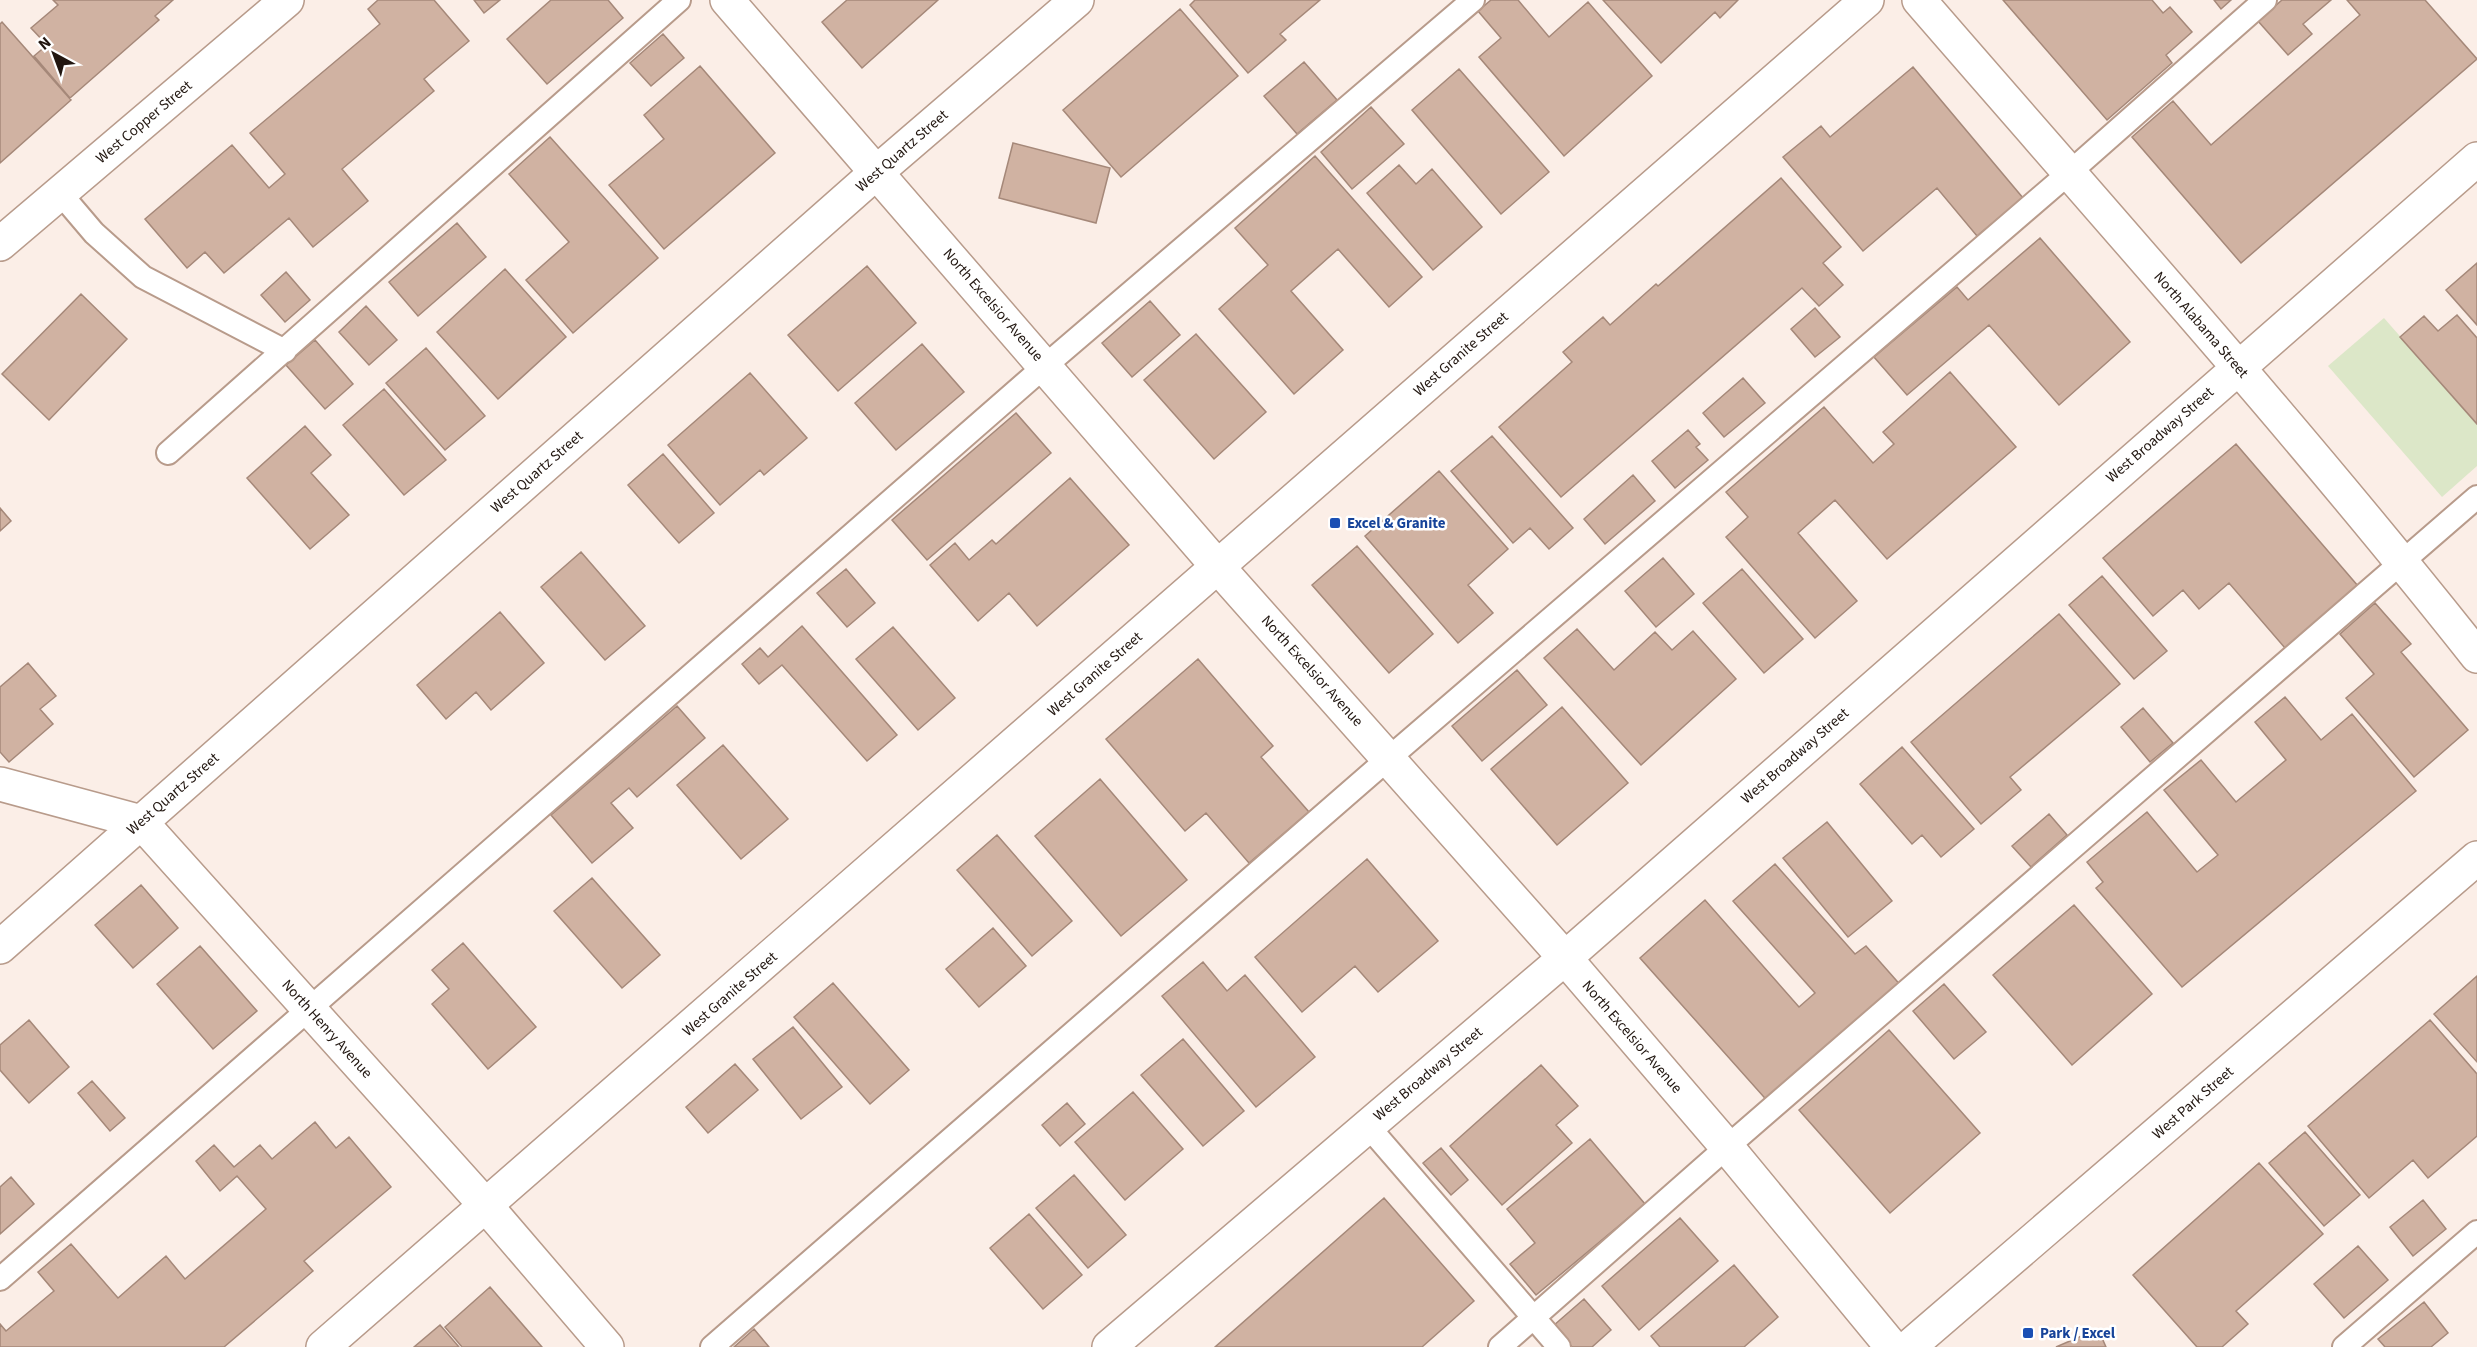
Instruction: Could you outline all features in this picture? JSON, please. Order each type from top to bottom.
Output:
[{"type":"street","name":"West Copper Street","points":[[0,244],[287,0]]},
{"type":"street","name":"North Excelsior Avenue","points":[[727,0],[878,171],[1218,567],[1565,958],[1892,1347]]},
{"type":"street","name":"West Quartz Street","points":[[0,947],[878,171],[1077,0]]},
{"type":"street","name":"West Granite Street","points":[[323,1347],[487,1207],[1867,0]]},
{"type":"street","name":"North Alabama Street","points":[[1919,0],[2403,562],[2477,656]]},
{"type":"street","name":"West Broadway Street","points":[[1109,1347],[1565,958],[2477,159]]},
{"type":"street","points":[[0,784],[141,822]]},
{"type":"street","name":"North Henry Avenue","points":[[141,822],[487,1207],[607,1347]]},
{"type":"street","name":"West Park Street","points":[[1909,1347],[2477,858]]},
{"type":"lane","points":[[168,453],[679,0]]},
{"type":"lane","points":[[0,1279],[310,1011],[1045,366],[1473,0]]},
{"type":"lane","points":[[712,1347],[1389,758],[2069,173],[2265,0]]},
{"type":"lane","points":[[60,193],[94,234],[143,277],[285,351]]},
{"type":"lane","points":[[1500,1347],[1726,1147],[2477,497]]},
{"type":"lane","points":[[1367,1125],[1559,1347]]},
{"type":"lane","points":[[2344,1347],[2477,1232]]},
{"type":"green space","points":[[2384,318],[2477,424],[2477,466],[2442,497],[2328,366]]},
{"type":"building","points":[[53,0],[173,0],[155,16],[159,20],[70,98],[34,56],[47,45],[31,28],[58,5]]},
{"type":"building","points":[[378,0],[434,0],[469,41],[424,79],[434,91],[342,169],[368,201],[313,247],[289,218],[224,273],[205,252],[187,268],[145,219],[232,145],[269,188],[285,174],[250,133],[380,24],[368,9]]},
{"type":"building","points":[[474,0],[500,0],[484,13]]},
{"type":"building","points":[[551,0],[608,0],[623,18],[547,84],[507,39]]},
{"type":"building","points":[[847,0],[938,0],[862,68],[822,22]]},
{"type":"building","points":[[1195,0],[1320,0],[1280,34],[1286,40],[1248,73],[1190,5]]},
{"type":"building","points":[[1491,0],[1518,0],[1549,37],[1588,2],[1652,76],[1564,156],[1479,57],[1501,38],[1478,11]]},
{"type":"building","points":[[1603,0],[1738,0],[1720,18],[1715,12],[1661,63]]},
{"type":"building","points":[[2003,0],[2152,0],[2163,13],[2170,7],[2192,32],[2166,55],[2172,63],[2107,120]]},
{"type":"building","points":[[2214,0],[2231,0],[2221,9]]},
{"type":"building","points":[[2282,0],[2331,0],[2303,24],[2312,34],[2288,55],[2258,21]]},
{"type":"building","points":[[2347,0],[2425,0],[2477,59],[2241,263],[2132,137],[2173,101],[2211,145],[2360,15]]},
{"type":"building","points":[[1180,9],[1238,76],[1121,177],[1063,110]]},
{"type":"building","points":[[2,22],[71,100],[0,163],[0,24]]},
{"type":"building","points":[[663,34],[684,58],[651,86],[630,63]]},
{"type":"building","points":[[1304,62],[1337,100],[1297,134],[1264,96]]},
{"type":"building","points":[[700,66],[775,153],[664,249],[609,185],[664,139],[644,115]]},
{"type":"building","points":[[1913,67],[2023,198],[1977,236],[1937,188],[1863,251],[1783,157],[1821,126],[1830,137]]},
{"type":"building","points":[[1459,69],[1549,172],[1501,214],[1412,110]]},
{"type":"building","points":[[1371,107],[1404,144],[1352,189],[1321,152]]},
{"type":"building","points":[[550,137],[658,258],[573,333],[526,280],[569,242],[509,174]]},
{"type":"building","points":[[1013,143],[1110,168],[1096,223],[999,198]]},
{"type":"building","points":[[1315,156],[1422,277],[1389,307],[1338,249],[1291,291],[1343,350],[1294,394],[1219,309],[1268,265],[1235,228]]},
{"type":"building","points":[[1399,165],[1416,184],[1432,169],[1482,227],[1433,270],[1367,193]]},
{"type":"building","points":[[1781,178],[1841,247],[1823,263],[1843,285],[1819,306],[1802,288],[1561,497],[1499,427],[1572,362],[1563,352],[1603,317],[1610,325]]},
{"type":"building","points":[[457,223],[486,257],[418,316],[389,282]]},
{"type":"building","points":[[2040,238],[2130,342],[2059,405],[1989,325],[1907,395],[1874,357],[1957,287],[1968,300]]},
{"type":"building","points":[[2477,263],[2477,325],[2446,290]]},
{"type":"building","points":[[867,266],[916,323],[838,391],[788,335]]},
{"type":"building","points":[[505,269],[566,337],[498,399],[437,332]]},
{"type":"building","points":[[286,272],[310,300],[285,322],[261,295]]},
{"type":"building","points":[[81,294],[127,339],[49,420],[2,374]]},
{"type":"building","points":[[1150,301],[1180,335],[1132,377],[1102,343]]},
{"type":"building","points":[[366,306],[397,340],[369,365],[339,332]]},
{"type":"building","points":[[1815,308],[1840,337],[1815,357],[1791,329]]},
{"type":"building","points":[[2457,315],[2477,338],[2477,424],[2400,337],[2424,316],[2438,331]]},
{"type":"building","points":[[1196,334],[1266,412],[1214,459],[1144,380]]},
{"type":"building","points":[[315,340],[353,384],[325,409],[286,365]]},
{"type":"building","points":[[922,344],[964,392],[896,450],[855,403]]},
{"type":"building","points":[[426,348],[485,416],[445,450],[386,383]]},
{"type":"building","points":[[1950,372],[2016,447],[1887,559],[1835,500],[1798,533],[1857,601],[1815,638],[1726,537],[1748,517],[1726,492],[1824,407],[1873,463],[1894,444],[1883,432]]},
{"type":"building","points":[[750,373],[807,438],[764,475],[760,470],[720,505],[668,445]]},
{"type":"building","points":[[1743,378],[1765,403],[1724,437],[1703,413]]},
{"type":"building","points":[[384,389],[446,460],[404,495],[343,425]]},
{"type":"building","points":[[1016,413],[1051,453],[927,560],[892,520]]},
{"type":"building","points":[[305,426],[331,455],[311,473],[349,515],[310,549],[247,478]]},
{"type":"building","points":[[1688,430],[1700,444],[1696,447],[1708,460],[1675,488],[1652,461]]},
{"type":"building","points":[[1492,436],[1573,528],[1549,549],[1530,528],[1513,543],[1451,471]]},
{"type":"building","points":[[2236,444],[2358,586],[2285,648],[2229,583],[2199,609],[2183,590],[2153,616],[2103,558]]},
{"type":"building","points":[[663,454],[714,513],[679,543],[628,485]]},
{"type":"building","points":[[1439,471],[1508,549],[1468,585],[1493,613],[1458,643],[1365,536]]},
{"type":"building","points":[[1633,475],[1655,501],[1605,544],[1584,519]]},
{"type":"building","points":[[1070,478],[1129,545],[1037,626],[1009,593],[978,621],[930,565],[955,543],[969,560],[992,540],[996,544]]},
{"type":"building","points":[[0,508],[11,521],[0,531]]},
{"type":"building","points":[[1357,546],[1433,634],[1389,673],[1312,585]]},
{"type":"building","points":[[581,552],[645,626],[605,660],[541,587]]},
{"type":"building","points":[[1663,558],[1694,594],[1656,627],[1625,591]]},
{"type":"building","points":[[846,569],[875,603],[847,627],[817,593]]},
{"type":"building","points":[[1742,569],[1803,639],[1764,673],[1703,603]]},
{"type":"building","points":[[2102,576],[2167,651],[2134,679],[2069,605]]},
{"type":"building","points":[[2375,603],[2411,644],[2401,652],[2468,730],[2414,777],[2346,698],[2374,674],[2340,634]]},
{"type":"building","points":[[500,612],[544,663],[491,710],[476,692],[446,719],[417,685]]},
{"type":"building","points":[[2059,614],[2120,684],[2010,777],[2021,790],[1981,824],[1911,742]]},
{"type":"building","points":[[802,626],[897,735],[867,761],[782,665],[759,684],[742,664],[760,648],[768,657]]},
{"type":"building","points":[[893,627],[955,698],[918,730],[856,659]]},
{"type":"building","points":[[1577,629],[1614,670],[1655,632],[1672,650],[1693,631],[1736,679],[1641,765],[1544,658]]},
{"type":"building","points":[[1198,659],[1273,746],[1261,757],[1309,812],[1249,863],[1206,813],[1185,831],[1106,739]]},
{"type":"building","points":[[28,663],[56,696],[40,709],[53,724],[9,762],[0,752],[0,687]]},
{"type":"building","points":[[1517,670],[1547,705],[1482,761],[1452,726]]},
{"type":"building","points":[[2285,697],[2321,740],[2352,714],[2416,791],[2182,987],[2096,888],[2103,882],[2087,862],[2147,812],[2197,872],[2218,855],[2164,790],[2201,760],[2236,802],[2286,760],[2255,722]]},
{"type":"building","points":[[677,706],[705,738],[637,797],[629,788],[611,803],[633,828],[592,863],[551,815]]},
{"type":"building","points":[[1562,707],[1628,783],[1557,845],[1491,769]]},
{"type":"building","points":[[2143,708],[2173,743],[2150,762],[2121,727]]},
{"type":"building","points":[[723,745],[788,819],[741,859],[677,785]]},
{"type":"building","points":[[1902,747],[1974,829],[1941,857],[1922,835],[1912,844],[1860,784]]},
{"type":"building","points":[[1100,779],[1187,880],[1121,936],[1035,836]]},
{"type":"building","points":[[2049,814],[2067,835],[2031,867],[2012,846]]},
{"type":"building","points":[[1827,822],[1892,901],[1848,937],[1783,858]]},
{"type":"building","points":[[997,835],[1072,921],[1032,956],[957,870]]},
{"type":"building","points":[[1367,859],[1438,941],[1378,992],[1355,966],[1302,1012],[1255,957]]},
{"type":"building","points":[[1775,864],[1855,954],[1866,946],[1903,988],[1771,1105],[1640,958],[1705,900],[1799,1007],[1815,993],[1733,901]]},
{"type":"building","points":[[592,878],[660,955],[622,988],[554,911]]},
{"type":"building","points":[[141,885],[178,928],[133,968],[95,925]]},
{"type":"building","points":[[2074,905],[2152,994],[2072,1065],[1993,975]]},
{"type":"building","points":[[993,928],[1026,966],[979,1007],[946,969]]},
{"type":"building","points":[[463,943],[536,1027],[488,1069],[432,1004],[449,989],[432,970]]},
{"type":"building","points":[[200,946],[257,1011],[213,1049],[157,984]]},
{"type":"building","points":[[1203,962],[1227,991],[1245,975],[1315,1057],[1256,1107],[1162,996]]},
{"type":"building","points":[[2477,976],[2477,1062],[2434,1014]]},
{"type":"building","points":[[833,983],[909,1070],[870,1104],[794,1017]]},
{"type":"building","points":[[1944,984],[1986,1032],[1954,1059],[1913,1011]]},
{"type":"building","points":[[29,1020],[69,1067],[29,1103],[0,1070],[0,1045]]},
{"type":"building","points":[[2430,1020],[2477,1074],[2477,1136],[2428,1178],[2413,1160],[2369,1198],[2308,1126]]},
{"type":"building","points":[[793,1027],[842,1087],[801,1119],[753,1059]]},
{"type":"building","points":[[1889,1030],[1980,1133],[1890,1213],[1799,1110]]},
{"type":"building","points":[[1183,1039],[1244,1111],[1203,1146],[1141,1075]]},
{"type":"building","points":[[735,1064],[758,1090],[708,1133],[686,1107]]},
{"type":"building","points":[[1541,1065],[1578,1106],[1556,1125],[1572,1143],[1502,1205],[1450,1146]]},
{"type":"building","points":[[92,1081],[125,1118],[110,1131],[78,1093]]},
{"type":"building","points":[[1133,1092],[1183,1149],[1125,1200],[1075,1142]]},
{"type":"building","points":[[1067,1103],[1085,1124],[1060,1146],[1042,1125]]},
{"type":"building","points":[[315,1122],[336,1148],[349,1137],[391,1187],[304,1261],[313,1271],[224,1347],[0,1347],[0,1324],[6,1331],[54,1291],[38,1272],[71,1244],[118,1298],[166,1256],[185,1279],[266,1209],[237,1176],[220,1191],[196,1161],[214,1145],[234,1167],[260,1145],[272,1159]]},
{"type":"building","points":[[2305,1132],[2360,1195],[2324,1226],[2269,1163]]},
{"type":"building","points":[[1590,1139],[1645,1204],[1536,1295],[1510,1264],[1535,1243],[1507,1209]]},
{"type":"building","points":[[1441,1148],[1468,1180],[1451,1195],[1423,1163]]},
{"type":"building","points":[[2259,1163],[2323,1234],[2236,1311],[2248,1324],[2222,1347],[2197,1347],[2133,1275]]},
{"type":"building","points":[[1074,1175],[1126,1235],[1088,1268],[1036,1208]]},
{"type":"building","points":[[11,1177],[34,1204],[0,1234],[0,1187]]},
{"type":"building","points":[[1384,1198],[1474,1301],[1422,1347],[1215,1347]]},
{"type":"building","points":[[2423,1200],[2446,1229],[2413,1256],[2390,1227]]},
{"type":"building","points":[[1029,1214],[1082,1275],[1043,1309],[990,1248]]},
{"type":"building","points":[[1680,1218],[1718,1261],[1639,1330],[1602,1286]]},
{"type":"building","points":[[2358,1246],[2388,1280],[2344,1318],[2314,1284]]},
{"type":"building","points":[[1734,1265],[1778,1317],[1744,1347],[1660,1347],[1651,1336]]},
{"type":"building","points":[[490,1287],[542,1347],[462,1347],[445,1327]]},
{"type":"building","points":[[1584,1299],[1611,1330],[1592,1347],[1572,1347],[1553,1326]]},
{"type":"building","points":[[2424,1302],[2448,1333],[2431,1347],[2385,1347],[2378,1339]]},
{"type":"building","points":[[440,1325],[459,1347],[414,1347]]},
{"type":"building","points":[[754,1329],[769,1347],[734,1347]]},
{"type":"building","points":[[2098,1329],[2106,1347],[2056,1347]]},
{"type":"place","name":"Excel & Granite","points":[[1335,523]]},
{"type":"place","name":"Park / Excel","points":[[2028,1333]]}]
